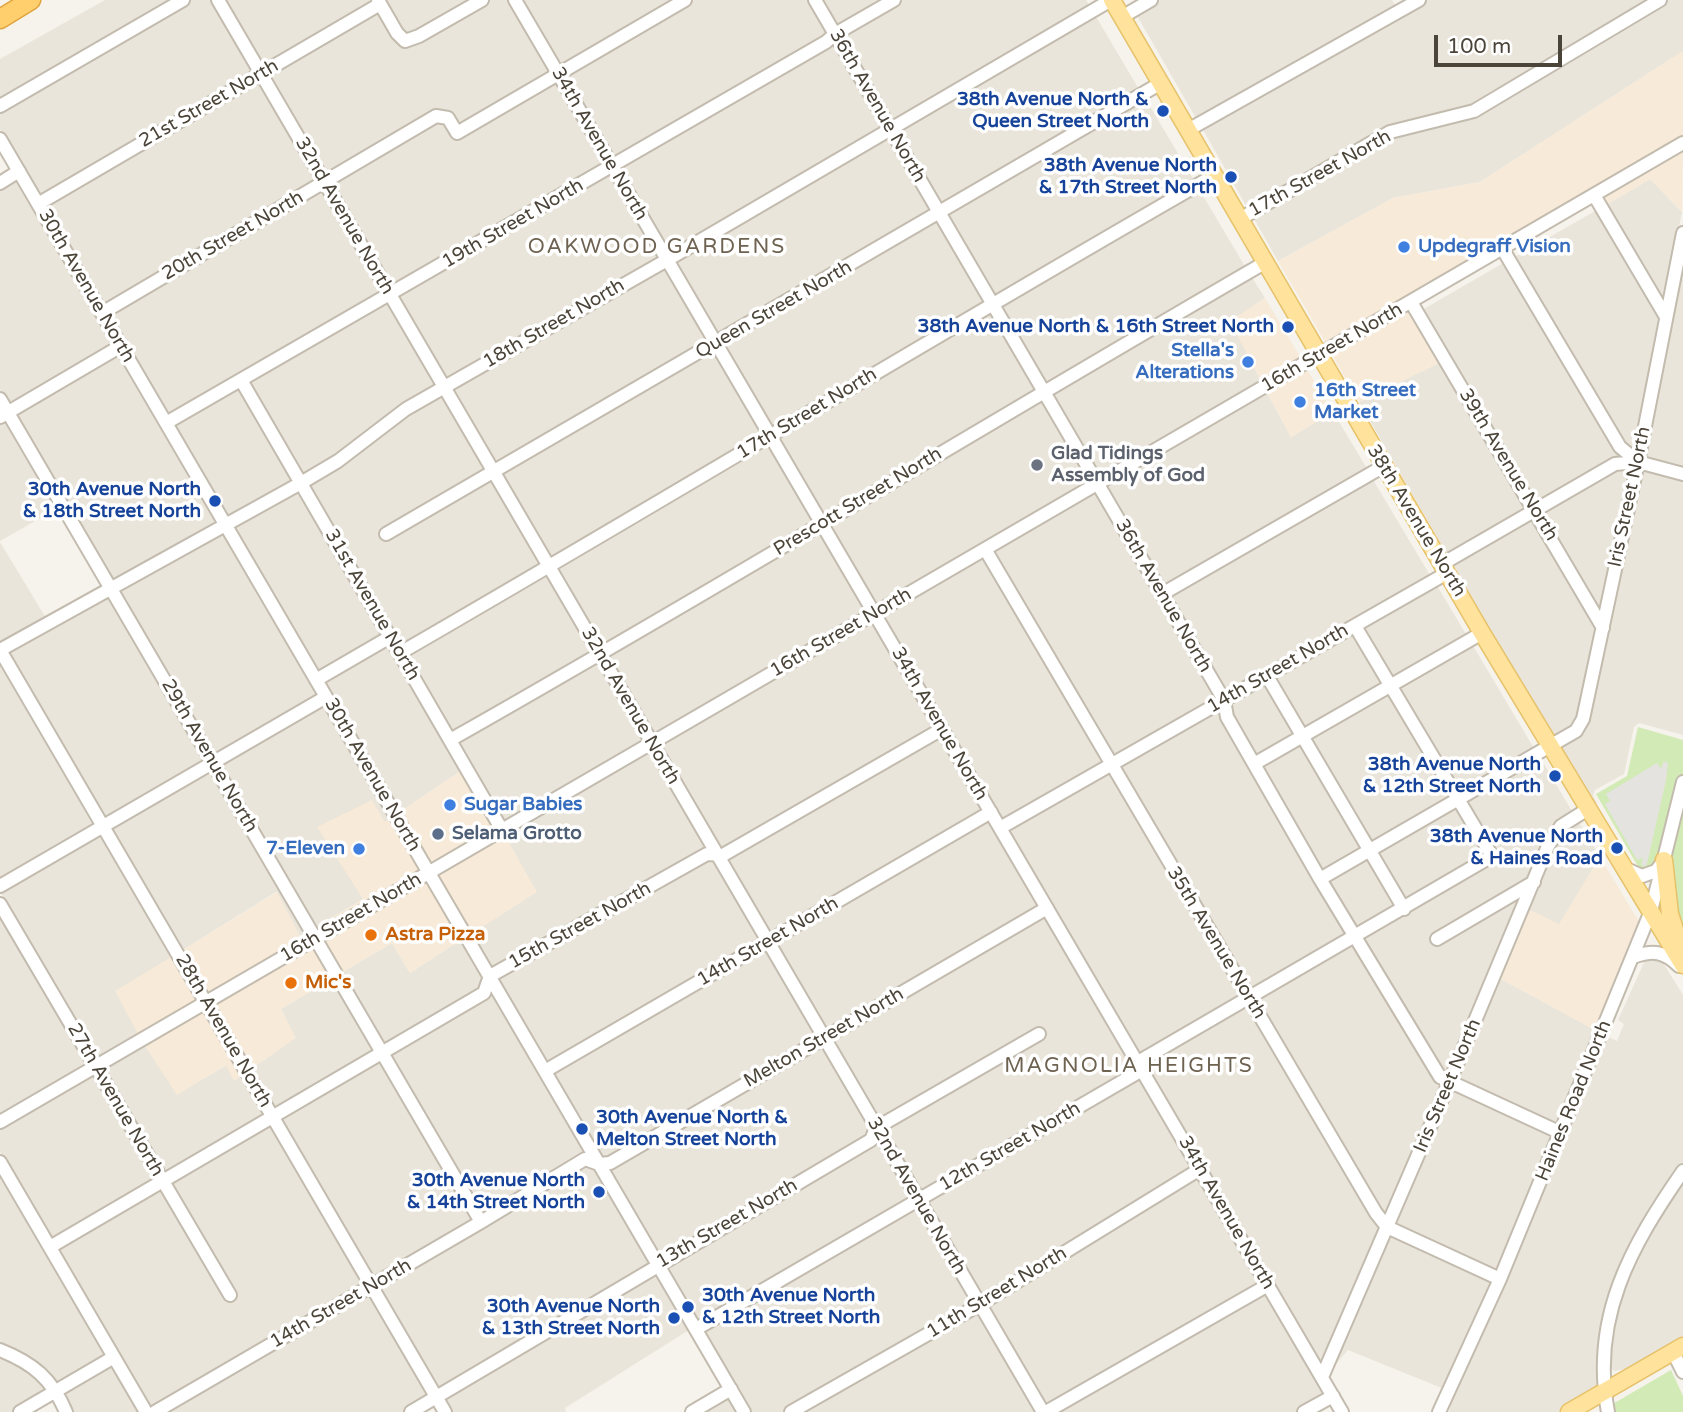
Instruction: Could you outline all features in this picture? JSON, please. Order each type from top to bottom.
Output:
[{"type":"highway","points":[[0,19],[31,0]]},
{"type":"main road","name":"38th Avenue North","points":[[1112,0],[1482,633],[1552,745],[1683,967]]},
{"type":"main road","points":[[1664,860],[1670,914],[1683,953]]},
{"type":"main road","points":[[1569,1412],[1678,1349]]},
{"type":"street","points":[[0,106],[183,0]]},
{"type":"street","name":"32nd Avenue North","points":[[218,0],[917,1200],[1044,1412]]},
{"type":"street","points":[[379,2],[397,33],[405,41],[419,36],[482,0]]},
{"type":"street","name":"34th Avenue North","points":[[515,0],[1342,1412]]},
{"type":"street","name":"20th Street North","points":[[102,313],[436,116],[448,118],[457,133],[685,0]]},
{"type":"street","name":"36th Avenue North","points":[[815,0],[1224,700],[1227,717],[1320,879],[1440,1077],[1561,1133]]},
{"type":"street","name":"19th Street North","points":[[166,423],[826,42],[894,0]]},
{"type":"street","name":"18th Street North","points":[[0,650],[301,483],[338,461],[406,409],[1112,0]]},
{"type":"street","points":[[1122,17],[1151,0]]},
{"type":"street","points":[[1188,130],[1401,5],[1419,0]]},
{"type":"street","name":"17th Street North","points":[[1240,219],[1390,132],[1474,111],[1660,0]]},
{"type":"street","name":"21st Street North","points":[[38,204],[261,75],[379,2]]},
{"type":"street","name":"Queen Street North","points":[[386,534],[1161,83]]},
{"type":"street","name":"30th Avenue North","points":[[0,139],[744,1412]]},
{"type":"street","name":"16th Street North","points":[[0,1122],[1683,143]]},
{"type":"street","points":[[0,183],[19,171]]},
{"type":"street","name":"17th Street North","points":[[400,653],[992,303],[1215,175]]},
{"type":"street","points":[[1594,195],[1666,317]]},
{"type":"street","name":"Iris Street North","points":[[1552,745],[1576,730],[1583,719],[1683,233]]},
{"type":"street","points":[[1502,248],[1620,447],[1638,462]]},
{"type":"street","name":"Prescott Street North","points":[[450,740],[600,655],[1044,390],[1266,262]]},
{"type":"street","name":"39th Avenue North","points":[[1411,302],[1603,628]]},
{"type":"street","points":[[4,415],[121,346]]},
{"type":"street","name":"31st Avenue North","points":[[241,380],[502,830]]},
{"type":"street","name":"29th Avenue North","points":[[0,399],[4,415],[112,590],[481,1222]]},
{"type":"street","name":"14th Street North","points":[[1000,828],[1355,626],[1535,510],[1615,464],[1638,462],[1683,474]]},
{"type":"street","points":[[1162,594],[1384,466]]},
{"type":"street","name":"35th Avenue North","points":[[985,550],[1376,1213],[1387,1227]]},
{"type":"street","points":[[1355,626],[1458,799]]},
{"type":"street","points":[[1254,764],[1482,633]]},
{"type":"street","points":[[316,680],[390,637]]},
{"type":"street","name":"28th Avenue North","points":[[0,650],[446,1412]]},
{"type":"street","points":[[1267,676],[1404,909]]},
{"type":"street","points":[[0,886],[327,697]]},
{"type":"street","name":"15th Street North","points":[[50,1247],[484,993],[490,976],[707,855],[723,855],[942,729]]},
{"type":"street","points":[[1320,879],[1552,745]]},
{"type":"street","name":"Haines Road North","points":[[1439,1412],[1500,1279],[1651,911],[1683,782]]},
{"type":"street","name":"12th Street North","points":[[696,1329],[1140,1066],[1248,996],[1404,909],[1492,856],[1458,799]]},
{"type":"street","name":"Iris Street North","points":[[1322,1377],[1548,846],[1561,827],[1588,809]]},
{"type":"street","name":"14th Street North","points":[[545,1071],[990,812]]},
{"type":"street","points":[[1625,867],[1642,876],[1650,875],[1656,872],[1664,860]]},
{"type":"street","points":[[1437,939],[1534,882]]},
{"type":"street","name":"27th Avenue North","points":[[0,904],[230,1295]]},
{"type":"street","name":"Melton Street North","points":[[599,1164],[610,1163],[1047,908]]},
{"type":"street","points":[[1633,957],[1647,952],[1659,952],[1683,967]]},
{"type":"street","name":"13th Street North","points":[[411,1412],[871,1140],[876,1128],[1039,1034]]},
{"type":"street","name":"14th Street North","points":[[155,1412],[585,1159],[599,1164]]},
{"type":"street","points":[[0,1162],[146,1412]]},
{"type":"street","name":"11th Street North","points":[[791,1412],[979,1305],[1200,1169]]},
{"type":"street","points":[[1608,1412],[1602,1362],[1605,1331],[1613,1297],[1646,1226],[1683,1171]]},
{"type":"street","points":[[1387,1227],[1500,1279]]},
{"type":"street","points":[[1044,1412],[1268,1284]]},
{"type":"street","points":[[1678,1349],[1683,1372]]},
{"type":"street","points":[[0,1350],[36,1369],[57,1391],[65,1412]]},
{"type":"street","points":[[20,1412],[114,1357]]},
{"type":"street","points":[[692,1412],[731,1389]]},
{"type":"street","points":[[1304,1412],[1333,1396]]},
{"type":"shaded area","points":[[105,0],[174,0],[0,101],[0,59]]},
{"type":"shaded area","points":[[191,0],[212,0],[255,73],[40,198],[0,129],[0,111]]},
{"type":"shaded area","points":[[223,0],[372,0],[374,3],[263,68]]},
{"type":"shaded area","points":[[384,0],[473,0],[407,36]]},
{"type":"shaded area","points":[[491,0],[509,0],[552,74],[459,127],[449,113],[327,177],[268,76],[378,11],[405,47]]},
{"type":"shaded area","points":[[521,0],[676,0],[561,69]]},
{"type":"shaded area","points":[[694,0],[809,0],[829,34],[614,160],[565,76]]},
{"type":"shaded area","points":[[821,0],[885,0],[837,28]]},
{"type":"shaded area","points":[[903,0],[1086,0],[1090,7],[893,123],[842,36]]},
{"type":"shaded area","points":[[1160,0],[1392,0],[1397,8],[1197,120],[1136,14]]},
{"type":"shaded area","points":[[1428,0],[1652,0],[1472,107],[1433,118],[1248,209],[1202,128]]},
{"type":"shaded area","points":[[1669,0],[1683,0],[1683,51],[1480,182],[1393,198],[1278,261],[1253,217],[1392,136],[1476,115]]},
{"type":"shaded area","points":[[1095,15],[1140,91],[942,206],[897,130]]},
{"type":"shaded area","points":[[834,41],[884,128],[669,254],[619,167]]},
{"type":"shaded area","points":[[1683,51],[1683,138],[1327,345],[1278,261],[1393,198],[1480,182]]},
{"type":"shaded area","points":[[259,81],[318,182],[104,306],[45,205]]},
{"type":"shaded area","points":[[557,81],[606,165],[392,289],[331,184],[436,121],[445,122],[453,135]]},
{"type":"shaded area","points":[[1145,98],[1195,182],[995,296],[946,214]]},
{"type":"shaded area","points":[[889,135],[933,211],[718,338],[674,261]]},
{"type":"shaded area","points":[[1683,148],[1682,212],[1650,179],[1606,205],[1601,196]]},
{"type":"shaded area","points":[[610,172],[661,258],[445,381],[397,297]]},
{"type":"shaded area","points":[[17,178],[115,345],[10,406],[0,389],[0,188]]},
{"type":"shaded area","points":[[1650,179],[1682,212],[1664,303],[1606,205]]},
{"type":"shaded area","points":[[322,189],[384,294],[168,417],[108,314]]},
{"type":"shaded area","points":[[1199,189],[1246,268],[1046,384],[999,304]]},
{"type":"shaded area","points":[[1597,210],[1661,318],[1635,454],[1624,444],[1513,258]]},
{"type":"shaded area","points":[[938,219],[986,301],[772,430],[723,345]]},
{"type":"shaded area","points":[[1683,257],[1683,470],[1644,459]]},
{"type":"shaded area","points":[[1505,262],[1624,458],[1537,504],[1422,310]]},
{"type":"shaded area","points":[[665,266],[710,342],[496,466],[450,388]]},
{"type":"shaded area","points":[[1251,276],[1265,298],[1231,322],[1262,383],[1101,477],[1051,392]]},
{"type":"shaded area","points":[[1265,298],[1302,360],[1262,383],[1230,321]]},
{"type":"shaded area","points":[[388,302],[437,385],[336,457],[303,477],[247,381]]},
{"type":"shaded area","points":[[1409,308],[1441,362],[1359,402],[1331,353]]},
{"type":"shaded area","points":[[990,309],[1038,389],[824,518],[777,437]]},
{"type":"shaded area","points":[[714,350],[764,435],[550,561],[500,474]]},
{"type":"shaded area","points":[[119,352],[219,523],[114,584],[14,414]]},
{"type":"shaded area","points":[[1441,362],[1529,509],[1448,556],[1359,402]]},
{"type":"shaded area","points":[[1306,368],[1333,412],[1291,437],[1266,391]]},
{"type":"shaded area","points":[[239,386],[294,482],[228,520],[173,424]]},
{"type":"shaded area","points":[[1266,391],[1291,437],[1333,412],[1368,470],[1164,588],[1105,485]]},
{"type":"shaded area","points":[[441,393],[487,471],[380,533],[384,540],[491,479],[542,566],[402,647],[307,485]]},
{"type":"shaded area","points":[[1042,397],[1092,482],[876,607],[828,525]]},
{"type":"shaded area","points":[[6,419],[58,508],[0,541],[0,422]]},
{"type":"shaded area","points":[[768,442],[815,523],[603,649],[555,568]]},
{"type":"shaded area","points":[[1633,467],[1601,615],[1542,512],[1617,469]]},
{"type":"shaded area","points":[[1642,468],[1683,479],[1683,735],[1639,723],[1634,727],[1624,774],[1595,790],[1593,796],[1597,803],[1592,806],[1558,746],[1579,734],[1609,630]]},
{"type":"shaded area","points":[[1372,478],[1431,577],[1226,694],[1169,595]]},
{"type":"shaded area","points":[[299,490],[384,636],[318,673],[233,527]]},
{"type":"shaded area","points":[[1096,490],[1217,699],[1113,758],[991,551]]},
{"type":"shaded area","points":[[1533,517],[1598,630],[1579,718],[1573,727],[1554,739],[1452,563]]},
{"type":"shaded area","points":[[820,530],[868,612],[654,737],[607,657]]},
{"type":"shaded area","points":[[223,531],[320,696],[215,756],[118,591]]},
{"type":"shaded area","points":[[0,542],[46,618],[2,644],[0,640]]},
{"type":"shaded area","points":[[983,556],[1105,763],[1002,822],[881,615]]},
{"type":"shaded area","points":[[546,574],[594,654],[452,734],[406,655]]},
{"type":"shaded area","points":[[1436,584],[1467,636],[1392,679],[1361,627]]},
{"type":"shaded area","points":[[110,596],[206,761],[105,821],[6,651]]},
{"type":"shaded area","points":[[872,620],[935,727],[720,850],[658,744]]},
{"type":"shaded area","points":[[1353,632],[1384,684],[1303,730],[1273,677]]},
{"type":"shaded area","points":[[388,643],[462,770],[400,812],[323,681]]},
{"type":"shaded area","points":[[1472,644],[1535,750],[1460,793],[1397,687]]},
{"type":"shaded area","points":[[0,660],[97,826],[0,881]]},
{"type":"shaded area","points":[[598,662],[645,742],[504,824],[457,742]]},
{"type":"shaded area","points":[[1265,682],[1295,735],[1256,758],[1231,715],[1229,702]]},
{"type":"shaded area","points":[[1388,692],[1452,798],[1371,844],[1308,737]]},
{"type":"shaded area","points":[[324,703],[391,818],[385,822],[363,899],[315,928],[219,764]]},
{"type":"shaded area","points":[[1220,708],[1347,934],[1250,990],[1118,766]]},
{"type":"shaded area","points":[[940,735],[984,811],[770,936],[726,859]]},
{"type":"shaded area","points":[[1299,742],[1363,849],[1322,872],[1261,766]]},
{"type":"shaded area","points":[[650,749],[709,850],[492,970],[471,934],[536,892],[504,834]]},
{"type":"shaded area","points":[[1540,757],[1573,813],[1530,879],[1431,937],[1435,944],[1524,893],[1447,1076],[1443,1074],[1361,937],[1498,857],[1465,801]]},
{"type":"shaded area","points":[[1664,761],[1668,763],[1666,780],[1646,866],[1641,865],[1643,858],[1637,860],[1605,804],[1610,801],[1606,794],[1657,763],[1661,769]]},
{"type":"shaded area","points":[[210,769],[306,933],[300,936],[276,892],[181,951],[110,828]]},
{"type":"shaded area","points":[[462,770],[496,829],[431,866],[400,812]]},
{"type":"shaded area","points":[[1109,771],[1241,995],[1140,1056],[1007,829]]},
{"type":"shaded area","points":[[372,800],[385,822],[391,818],[423,871],[318,932],[315,928],[363,899],[317,827]]},
{"type":"shaded area","points":[[1456,806],[1487,857],[1407,905],[1376,852]]},
{"type":"shaded area","points":[[989,819],[1040,907],[826,1031],[774,943]]},
{"type":"shaded area","points":[[1578,821],[1600,857],[1559,925],[1528,909],[1552,848],[1564,830]]},
{"type":"shaded area","points":[[101,833],[173,956],[139,1036],[97,1060],[0,891]]},
{"type":"shaded area","points":[[504,834],[537,892],[471,934],[436,874]]},
{"type":"shaded area","points":[[1367,857],[1396,905],[1355,929],[1327,880]]},
{"type":"shaded area","points":[[1600,857],[1641,925],[1597,1031],[1499,978],[1528,909],[1559,924]]},
{"type":"shaded area","points":[[708,859],[714,859],[761,941],[547,1065],[496,978]]},
{"type":"shaded area","points":[[427,879],[462,939],[410,973],[392,943],[341,973],[322,940]]},
{"type":"shaded area","points":[[277,892],[300,936],[306,933],[309,937],[208,996],[181,951]]},
{"type":"shaded area","points":[[0,913],[89,1065],[0,1117]]},
{"type":"shaded area","points":[[1045,914],[1136,1069],[920,1193],[883,1130],[1045,1036],[1041,1028],[878,1122],[830,1039]]},
{"type":"shaded area","points":[[462,939],[485,977],[480,990],[385,1047],[341,973],[392,943],[410,973]]},
{"type":"shaded area","points":[[1351,941],[1443,1085],[1386,1218],[1254,998]]},
{"type":"shaded area","points":[[313,945],[333,978],[281,1009],[296,1038],[251,1069],[212,1004]]},
{"type":"shaded area","points":[[1652,945],[1683,995],[1683,1162],[1623,1262],[1608,1297],[1597,1362],[1599,1389],[1560,1412],[1449,1412],[1453,1393],[1606,1036],[1617,1041],[1624,1024],[1618,1020]]},
{"type":"shaded area","points":[[766,948],[817,1036],[609,1158],[602,1159],[552,1073]]},
{"type":"shaded area","points":[[173,956],[199,1001],[139,1036],[115,991]]},
{"type":"shaded area","points":[[333,978],[376,1052],[275,1110],[251,1069],[295,1038],[281,1009]]},
{"type":"shaded area","points":[[1499,978],[1597,1031],[1559,1126],[1455,1081]]},
{"type":"shaded area","points":[[491,988],[589,1155],[483,1216],[389,1055]]},
{"type":"shaded area","points":[[1246,1003],[1381,1228],[1321,1366],[1144,1064]]},
{"type":"shaded area","points":[[204,1009],[243,1075],[234,1081],[226,1065],[177,1095],[144,1044]]},
{"type":"shaded area","points":[[144,1044],[177,1094],[227,1065],[243,1075],[266,1116],[165,1176],[102,1068]]},
{"type":"shaded area","points":[[822,1044],[871,1129],[867,1137],[660,1258],[607,1168]]},
{"type":"shaded area","points":[[380,1060],[475,1221],[374,1279],[279,1118]]},
{"type":"shaded area","points":[[93,1073],[156,1181],[52,1241],[0,1152],[0,1127]]},
{"type":"shaded area","points":[[1140,1077],[1194,1168],[981,1299],[924,1201]]},
{"type":"shaded area","points":[[1452,1090],[1555,1135],[1497,1273],[1393,1225]]},
{"type":"shaded area","points":[[271,1123],[365,1284],[150,1409],[56,1249],[161,1188],[229,1301],[237,1296],[169,1183]]},
{"type":"shaded area","points":[[877,1139],[911,1198],[698,1322],[665,1265]]},
{"type":"shaded area","points":[[585,1164],[594,1167],[652,1263],[439,1391],[378,1287]]},
{"type":"shaded area","points":[[0,1172],[108,1356],[58,1385],[0,1345]]},
{"type":"shaded area","points":[[1198,1176],[1261,1283],[1045,1407],[985,1306]]},
{"type":"shaded area","points":[[1683,1179],[1683,1337],[1625,1369],[1615,1371],[1608,1367],[1611,1328],[1644,1240]]},
{"type":"shaded area","points":[[915,1206],[972,1304],[782,1412],[750,1412],[702,1330]]},
{"type":"shaded area","points":[[1389,1233],[1494,1282],[1444,1389],[1348,1350],[1328,1373]]},
{"type":"shaded area","points":[[656,1270],[723,1389],[689,1330],[565,1408],[566,1412],[451,1412],[443,1398]]},
{"type":"shaded area","points":[[1265,1291],[1326,1394],[1296,1412],[1055,1412]]},
{"type":"shaded area","points":[[370,1292],[430,1396],[403,1412],[163,1412]]},
{"type":"shaded area","points":[[977,1311],[1037,1412],[800,1412]]},
{"type":"shaded area","points":[[0,1355],[32,1372],[49,1390],[12,1412],[0,1412]]},
{"type":"shaded area","points":[[112,1363],[140,1412],[71,1412],[63,1392]]},
{"type":"shaded area","points":[[729,1395],[739,1412],[701,1412]]},
{"type":"green space","points":[[1638,727],[1683,740],[1683,928],[1680,928],[1646,870],[1641,871],[1596,794],[1627,776]]},
{"type":"green space","points":[[1671,1370],[1683,1396],[1683,1412],[1613,1412],[1611,1405]]},
{"type":"place","name":"38th Avenue North & Queen Street North","points":[[1163,111]]},
{"type":"place","name":"38th Avenue North & 17th Street North","points":[[1231,177]]},
{"type":"place","name":"Updegraff Vision","points":[[1404,247]]},
{"type":"place","name":"38th Avenue North & 16th Street North","points":[[1288,327]]},
{"type":"place","name":"Stella's Alterations","points":[[1248,362]]},
{"type":"place","name":"16th Street Market","points":[[1300,402]]},
{"type":"place","name":"Glad Tidings Assembly of God","points":[[1037,465]]},
{"type":"place","name":"30th Avenue North & 18th Street North","points":[[215,501]]},
{"type":"place","name":"38th Avenue North & 12th Street North","points":[[1555,776]]},
{"type":"place","name":"Sugar Babies","points":[[450,805]]},
{"type":"place","name":"Selama Grotto","points":[[438,834]]},
{"type":"place","name":"38th Avenue North & Haines Road","points":[[1617,848]]},
{"type":"place","name":"7-Eleven","points":[[359,849]]},
{"type":"place","name":"Astra Pizza","points":[[371,935]]},
{"type":"place","name":"Mic's","points":[[291,983]]},
{"type":"place","name":"30th Avenue North & Melton Street North","points":[[582,1129]]},
{"type":"place","name":"30th Avenue North & 14th Street North","points":[[599,1192]]},
{"type":"place","name":"30th Avenue North & 12th Street North","points":[[688,1307]]},
{"type":"place","name":"30th Avenue North & 13th Street North","points":[[674,1318]]},
{"type":"district","name":"OAKWOOD GARDENS","points":[[657,247]]},
{"type":"district","name":"MAGNOLIA HEIGHTS","points":[[1129,1066]]}]
